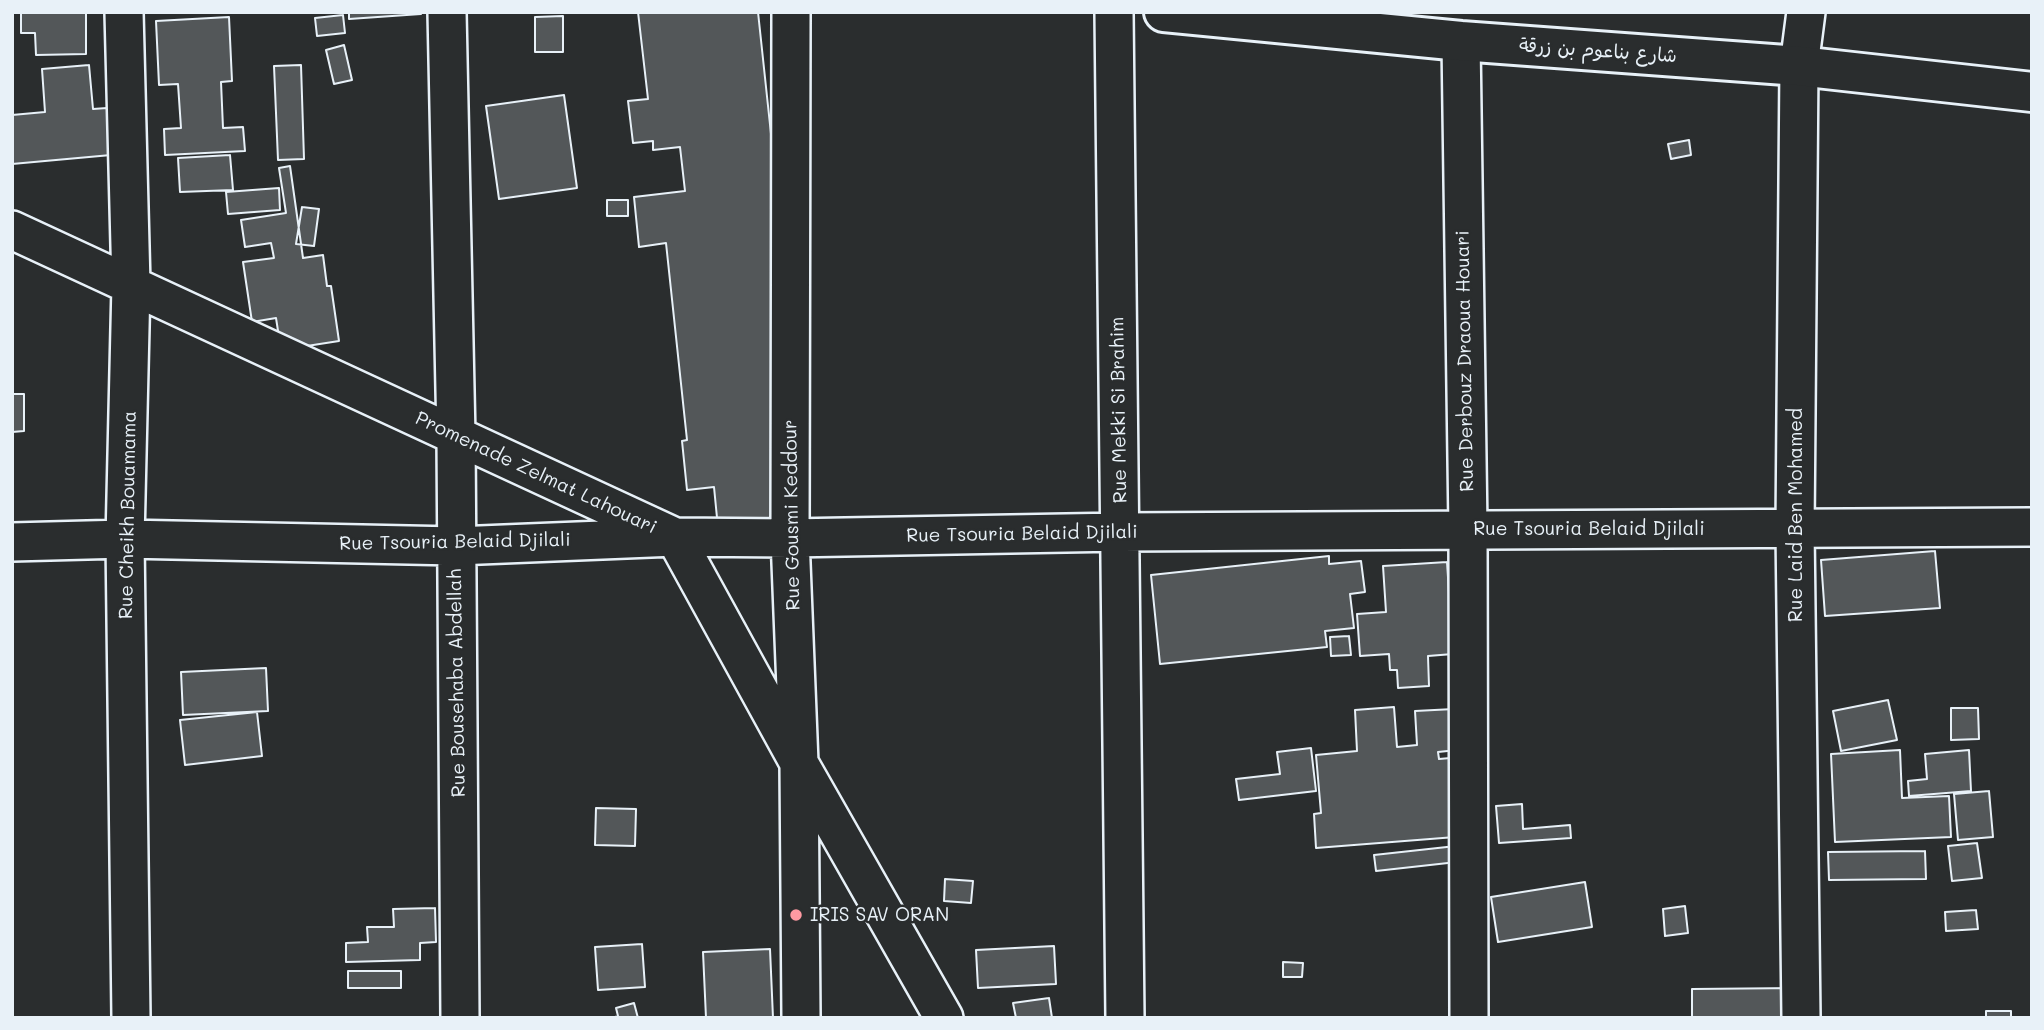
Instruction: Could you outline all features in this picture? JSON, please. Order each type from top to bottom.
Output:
[{"type":"street","name":"Rue Cheikh Bouamama","points":[[124,12],[131,285],[125,540],[131,1018]]},
{"type":"street","name":"Rue Bousehaba Abdellah","points":[[447,12],[456,437],[460,1018]]},
{"type":"street","name":"Rue Gousmi Keddour","points":[[791,12],[790,538],[799,763],[801,1018]]},
{"type":"street","name":"Rue Mekki Si Brahim","points":[[1114,12],[1125,1018]]},
{"type":"street","name":"شارع بناعوم بن زرقة","points":[[1164,12],[1461,41],[1799,66],[2032,92]]},
{"type":"street","name":"Rue Laid Ben Mohamed","points":[[1801,1018],[1795,529],[1799,66],[1806,12]]},
{"type":"street","name":"Rue Derbouz Draoua Houari","points":[[1461,41],[1468,529],[1469,1018]]},
{"type":"street","name":"Promenade Zelmat Lahouari","points":[[12,230],[675,537],[944,1018]]},
{"type":"street","name":"Rue Tsouria Belaid Djilali","points":[[12,542],[125,540],[456,546],[675,537],[790,538],[1468,529],[2032,527]]},
{"type":"building","points":[[21,12],[86,12],[86,54],[36,55],[35,33],[21,33]]},
{"type":"building","points":[[349,12],[421,12],[421,14],[349,19]]},
{"type":"building","points":[[638,12],[758,12],[803,434],[771,438],[781,521],[718,528],[714,487],[687,490],[682,441],[687,440],[666,243],[639,247],[634,197],[685,191],[680,147],[653,150],[653,141],[633,143],[628,101],[648,99]]},
{"type":"building","points":[[343,15],[345,33],[317,36],[315,18]]},
{"type":"building","points":[[563,16],[563,52],[535,52],[535,17]]},
{"type":"building","points":[[229,17],[232,81],[221,82],[223,128],[243,127],[245,151],[165,155],[164,129],[181,128],[178,84],[159,85],[156,21]]},
{"type":"building","points":[[344,45],[352,80],[334,84],[326,50]]},
{"type":"building","points":[[89,65],[93,109],[107,108],[111,155],[12,164],[12,115],[45,112],[42,69]]},
{"type":"building","points":[[301,65],[304,159],[278,160],[274,66]]},
{"type":"building","points":[[564,95],[577,188],[499,199],[486,106]]},
{"type":"building","points":[[1689,140],[1691,155],[1671,159],[1668,144]]},
{"type":"building","points":[[230,155],[233,190],[180,192],[178,158]]},
{"type":"building","points":[[290,166],[303,258],[323,255],[327,286],[331,286],[339,341],[281,350],[276,318],[252,322],[243,262],[274,258],[271,243],[245,247],[241,220],[286,213],[279,168]]},
{"type":"building","points":[[279,188],[280,210],[228,214],[226,192]]},
{"type":"building","points":[[607,200],[628,200],[628,216],[607,216]]},
{"type":"building","points":[[302,207],[319,209],[314,246],[296,244]]},
{"type":"building","points":[[12,394],[24,394],[24,431],[12,432]]},
{"type":"building","points":[[1935,551],[1940,608],[1825,616],[1821,560]]},
{"type":"building","points":[[1329,556],[1329,564],[1361,561],[1365,592],[1350,594],[1354,628],[1325,631],[1327,647],[1160,664],[1151,575]]},
{"type":"building","points":[[1447,562],[1453,654],[1428,656],[1429,686],[1398,688],[1397,670],[1390,670],[1389,654],[1360,656],[1357,614],[1386,612],[1383,566]]},
{"type":"building","points":[[1349,636],[1351,655],[1331,656],[1330,637]]},
{"type":"building","points":[[266,668],[268,711],[183,715],[181,672]]},
{"type":"building","points":[[1888,700],[1897,740],[1841,751],[1833,711]]},
{"type":"building","points":[[1394,707],[1397,747],[1417,745],[1415,711],[1454,709],[1457,750],[1438,752],[1439,759],[1462,757],[1468,836],[1316,848],[1314,814],[1321,813],[1316,755],[1357,751],[1355,710]]},
{"type":"building","points":[[1951,708],[1978,708],[1979,739],[1951,740]]},
{"type":"building","points":[[257,712],[262,756],[185,765],[180,720]]},
{"type":"building","points":[[1311,748],[1316,791],[1239,800],[1236,779],[1280,774],[1277,752]]},
{"type":"building","points":[[1900,750],[1902,798],[1949,796],[1951,837],[1835,842],[1831,754]]},
{"type":"building","points":[[1969,750],[1971,791],[1909,796],[1908,781],[1927,779],[1925,754]]},
{"type":"building","points":[[1989,791],[1993,837],[1958,840],[1954,794]]},
{"type":"building","points":[[1522,804],[1523,829],[1570,825],[1571,838],[1499,843],[1496,806]]},
{"type":"building","points":[[596,808],[636,809],[635,846],[595,845]]},
{"type":"building","points":[[1977,843],[1982,878],[1952,881],[1948,846]]},
{"type":"building","points":[[1456,846],[1457,862],[1376,871],[1374,855]]},
{"type":"building","points":[[1925,851],[1926,879],[1829,880],[1828,852]]},
{"type":"building","points":[[945,879],[973,881],[971,903],[944,901]]},
{"type":"building","points":[[1585,882],[1592,927],[1498,942],[1491,897]]},
{"type":"building","points":[[1685,906],[1688,933],[1665,936],[1663,909]]},
{"type":"building","points":[[435,908],[436,942],[420,943],[420,960],[346,962],[346,943],[368,942],[367,927],[394,927],[393,909]]},
{"type":"building","points":[[1976,910],[1978,929],[1946,931],[1945,912]]},
{"type":"building","points":[[642,944],[645,987],[598,990],[595,947]]},
{"type":"building","points":[[1054,946],[1056,984],[978,988],[976,950]]},
{"type":"building","points":[[770,949],[773,1018],[706,1018],[703,952]]},
{"type":"building","points":[[1283,962],[1303,963],[1302,977],[1283,977]]},
{"type":"building","points":[[348,971],[401,971],[401,988],[348,988]]},
{"type":"building","points":[[1798,988],[1798,1018],[1692,1018],[1692,989]]},
{"type":"building","points":[[1049,998],[1052,1018],[1016,1018],[1013,1003]]},
{"type":"building","points":[[634,1003],[638,1018],[612,1018],[618,1016],[616,1008]]},
{"type":"building","points":[[1986,1011],[2011,1011],[2011,1018],[1986,1018]]},
{"type":"place","name":"IRIS SAV ORAN","points":[[796,915]]}]
